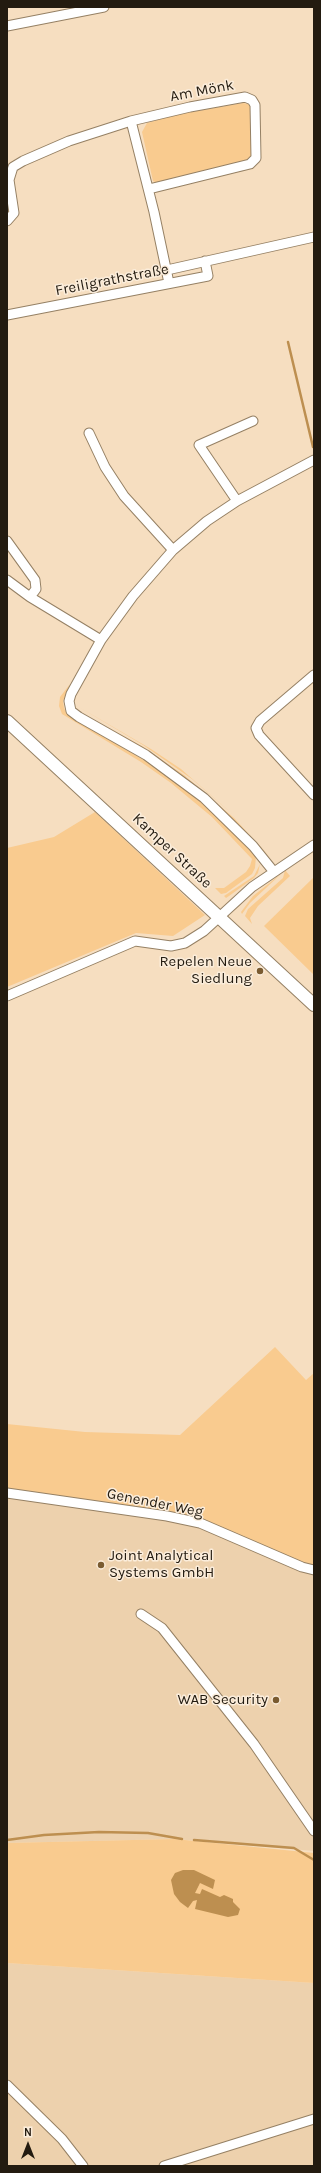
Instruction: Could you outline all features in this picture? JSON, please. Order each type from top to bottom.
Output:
[{"type":"main road","name":"Kamper Straße","points":[[7,721],[314,1005]]},
{"type":"street","points":[[7,26],[104,7]]},
{"type":"street","name":"Am Mönk","points":[[7,221],[14,213],[9,180],[13,167],[23,161],[69,141],[131,121],[190,107],[245,97],[252,100],[255,105],[256,158],[250,164],[149,189]]},
{"type":"street","points":[[131,121],[149,189],[169,283]]},
{"type":"street","name":"Freiligrathstraße","points":[[167,270],[314,237]]},
{"type":"street","name":"Freiligrathstraße","points":[[7,315],[208,276],[205,261]]},
{"type":"street","points":[[237,501],[199,445],[253,421]]},
{"type":"street","points":[[89,433],[105,467],[124,496],[174,550]]},
{"type":"street","points":[[274,872],[253,846],[204,798],[146,755],[79,717],[71,711],[69,701],[71,694],[101,640],[132,596],[174,550],[207,521],[237,501],[314,460]]},
{"type":"street","points":[[7,541],[35,580],[36,589],[30,597]]},
{"type":"street","points":[[7,580],[30,597],[101,640]]},
{"type":"street","points":[[314,674],[260,721],[256,728],[259,735],[314,795]]},
{"type":"street","points":[[7,996],[136,941],[171,946],[185,943],[252,887],[314,845]]},
{"type":"street","name":"Genender Weg","points":[[7,1493],[167,1516],[200,1524],[302,1567],[314,1570]]},
{"type":"street","points":[[141,1614],[162,1628],[254,1744],[314,1831]]},
{"type":"street","points":[[7,2085],[62,2139],[83,2166]]},
{"type":"street","points":[[164,2166],[314,2119]]},
{"type":"shaded area","points":[[243,103],[248,104],[251,107],[253,156],[246,161],[157,183],[153,181],[142,132],[147,123],[174,115]]},
{"type":"shaded area","points":[[70,684],[63,701],[67,714],[155,767],[195,796],[256,856],[255,868],[252,874],[226,893],[221,894],[215,888],[224,888],[246,872],[252,859],[212,817],[171,783],[141,762],[62,714],[59,706],[60,697]]},
{"type":"shaded area","points":[[79,707],[151,749],[181,769],[230,812],[192,779],[143,745]]},
{"type":"shaded area","points":[[83,714],[142,746],[184,775],[234,818],[270,857],[226,813],[182,776],[161,761]]},
{"type":"shaded area","points":[[95,812],[205,915],[173,936],[136,933],[7,987],[7,848],[54,837]]},
{"type":"shaded area","points":[[260,864],[258,873],[254,878],[226,898],[224,896],[254,876]]},
{"type":"shaded area","points":[[285,870],[290,876],[258,906],[250,918],[252,924],[245,916],[248,909],[283,878]]},
{"type":"shaded area","points":[[282,873],[250,903],[242,914],[241,912],[253,896]]},
{"type":"shaded area","points":[[314,877],[314,975],[264,926]]},
{"type":"shaded area","points":[[275,1347],[306,1380],[314,1373],[314,1570],[200,1523],[7,1493],[7,1424],[85,1432],[180,1435]]},
{"type":"shaded area","points":[[7,1493],[194,1525],[294,1569],[314,1573],[314,1851],[175,1839],[7,1843]]},
{"type":"shaded area","points":[[175,1839],[314,1853],[314,1983],[7,1963],[7,1843]]},
{"type":"shaded area","points":[[183,1870],[194,1870],[215,1880],[213,1889],[200,1883],[195,1893],[200,1894],[202,1889],[220,1897],[224,1895],[233,1899],[233,1902],[240,1909],[238,1915],[228,1917],[195,1909],[197,1900],[193,1901],[188,1908],[180,1902],[174,1894],[171,1880],[175,1873]]},
{"type":"shaded area","points":[[7,1963],[314,1983],[314,2166],[7,2166]]},
{"type":"waterway","points":[[288,342],[313,447]]},
{"type":"waterway","points":[[7,1840],[44,1835],[99,1832],[148,1833],[182,1839]]},
{"type":"waterway","points":[[194,1840],[294,1848],[314,1860]]},
{"type":"place","name":"Repelen Neue Siedlung","points":[[260,971]]},
{"type":"place","name":"Joint Analytical Systems GmbH","points":[[101,1565]]},
{"type":"place","name":"WAB Security","points":[[276,1700]]}]
